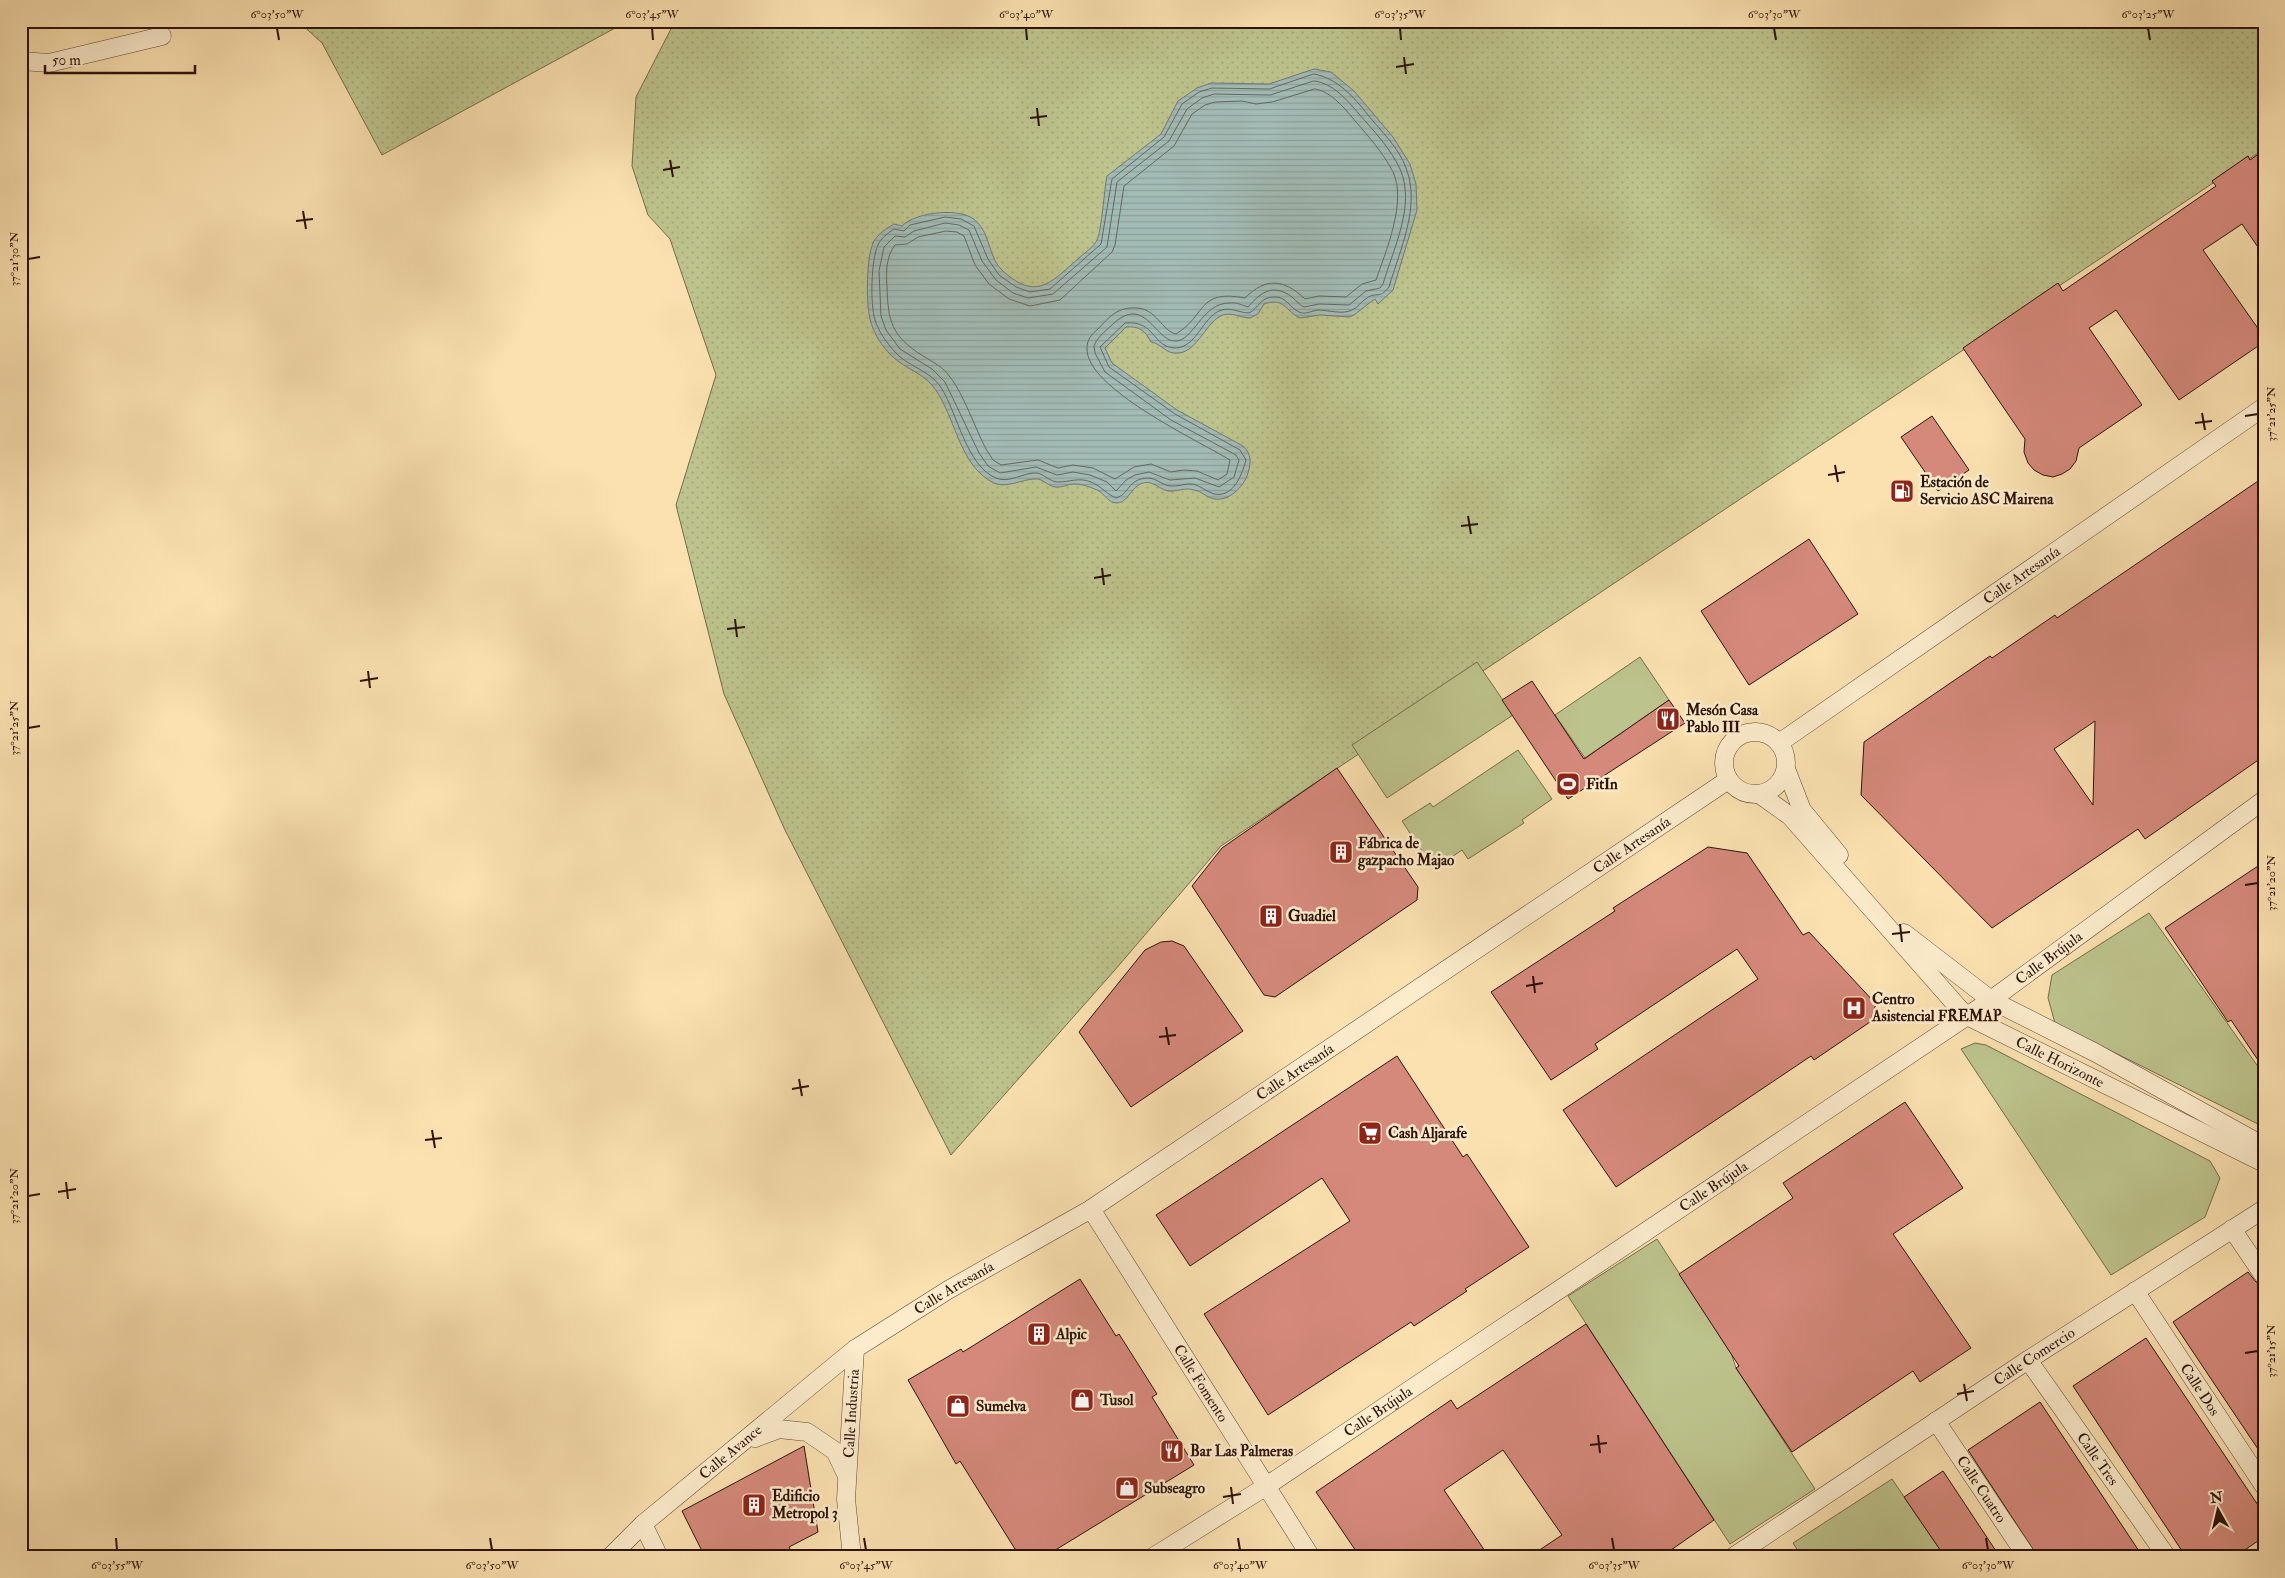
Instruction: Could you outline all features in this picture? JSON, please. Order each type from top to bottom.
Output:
[{"type":"street","points":[[21,60],[49,63],[162,36]]},
{"type":"street","name":"Calle Artesanía","points":[[1779,743],[2264,408]]},
{"type":"street","points":[[1762,732],[1772,736],[1779,743],[1787,760],[1786,769],[1783,778],[1777,786],[1759,794],[1742,792],[1728,780],[1724,770],[1726,750],[1732,741],[1746,734],[1762,732]]},
{"type":"street","name":"Calle Horizonte","points":[[1786,769],[1802,810],[1909,938],[1991,1000],[2096,1053],[2264,1146]]},
{"type":"street","name":"Calle Artesanía","points":[[855,1349],[948,1290],[1091,1209],[1728,780]]},
{"type":"street","name":"Calle Horizonte","points":[[1759,794],[1790,816],[1965,1015],[2264,1163]]},
{"type":"street","name":"Calle Brújula","points":[[1153,1557],[1265,1487],[1965,1015],[1991,1000],[2264,800]]},
{"type":"street","name":"Calle Fomento","points":[[1091,1209],[1311,1557]]},
{"type":"street","name":"Calle Comercio","points":[[1733,1557],[2028,1360],[2264,1210]]},
{"type":"street","points":[[2232,1229],[2264,1276]]},
{"type":"street","name":"Calle Dos","points":[[2136,1291],[2264,1486]]},
{"type":"street","name":"Calle Avance","points":[[610,1557],[643,1524],[855,1349]]},
{"type":"street","name":"Calle Industria","points":[[852,1557],[846,1499],[855,1349]]},
{"type":"street","name":"Calle Tres","points":[[2028,1360],[2167,1557]]},
{"type":"street","name":"Calle Cuatro","points":[[1936,1421],[2027,1557]]},
{"type":"street","name":"Calle Industria","points":[[740,1444],[779,1428],[808,1432],[835,1451],[847,1477]]},
{"type":"street","points":[[643,1524],[659,1557]]},
{"type":"green space","points":[[298,21],[628,21],[382,155],[322,43]]},
{"type":"green space","points":[[675,21],[2264,21],[2264,149],[1221,846],[1114,971],[951,1155],[785,830],[724,694],[676,505],[716,375],[670,239],[648,215],[632,166],[636,97]]},
{"type":"green space","points":[[1640,657],[1669,700],[1585,758],[1555,715]]},
{"type":"green space","points":[[1477,662],[1513,715],[1387,798],[1352,745]]},
{"type":"green space","points":[[1518,750],[1552,799],[1522,820],[1524,823],[1468,859],[1462,850],[1434,869],[1402,821],[1430,803],[1433,807]]},
{"type":"green space","points":[[2149,913],[2264,1075],[2264,1127],[2055,1023],[2048,998],[2052,975]]},
{"type":"green space","points":[[1975,1043],[1986,1045],[2210,1161],[2220,1178],[2205,1217],[2111,1275],[1961,1049]]},
{"type":"green space","points":[[1657,1239],[1731,1353],[1736,1368],[1815,1489],[1730,1544],[1568,1296]]},
{"type":"green space","points":[[1892,1479],[1945,1557],[1802,1557],[1793,1543]]},
{"type":"water","points":[[1314,69],[1331,72],[1354,91],[1393,137],[1410,164],[1416,184],[1417,210],[1393,290],[1378,304],[1375,299],[1349,317],[1320,315],[1300,318],[1276,302],[1264,304],[1258,314],[1250,318],[1230,314],[1223,315],[1212,323],[1192,347],[1179,353],[1167,351],[1158,344],[1151,342],[1146,334],[1138,328],[1131,327],[1126,327],[1105,348],[1112,363],[1177,410],[1243,446],[1248,452],[1250,462],[1246,478],[1239,489],[1223,499],[1217,499],[1201,492],[1187,489],[1168,491],[1151,483],[1145,483],[1136,487],[1122,502],[1114,503],[1099,491],[1083,485],[1074,484],[1055,487],[1038,479],[1030,479],[999,485],[982,475],[965,453],[935,389],[921,375],[893,357],[882,345],[873,330],[869,311],[867,279],[869,257],[876,238],[894,224],[902,226],[917,217],[939,213],[961,214],[970,217],[982,227],[995,261],[1004,272],[1016,281],[1026,285],[1035,287],[1043,285],[1060,275],[1096,243],[1099,234],[1107,176],[1161,134],[1178,101],[1197,88],[1211,83],[1269,84]]},
{"type":"building","points":[[2264,150],[2264,256],[2242,224],[2203,250],[2264,337],[2264,342],[2179,400],[2116,310],[2089,328],[2142,405],[2079,448],[2076,461],[2070,469],[2062,474],[2053,477],[2043,475],[2034,470],[2028,463],[2024,452],[2025,439],[1963,348],[2058,283],[2063,291],[2216,186],[2212,181],[2248,156],[2250,160]]},
{"type":"building","points":[[1932,416],[1969,470],[1938,491],[1901,437]]},
{"type":"building","points":[[2264,477],[2264,756],[2145,839],[2138,829],[1992,928],[1861,795],[1864,742],[1990,656],[1992,658],[2055,615],[2057,618]],"holes":[[[2095,721],[2093,805],[2054,749]]]},
{"type":"building","points":[[1809,539],[1858,614],[1749,685],[1701,611]]},
{"type":"building","points":[[1532,681],[1584,759],[1669,700],[1685,723],[1568,799],[1502,700]]},
{"type":"building","points":[[1337,768],[1418,887],[1417,900],[1275,997],[1264,995],[1192,886],[1222,848]]},
{"type":"building","points":[[1708,847],[1747,853],[1803,935],[1809,932],[1876,1004],[1870,1022],[1814,1060],[1811,1056],[1616,1187],[1563,1110],[1758,979],[1737,949],[1595,1044],[1598,1049],[1551,1080],[1491,992],[1615,911],[1613,908]]},
{"type":"building","points":[[2264,862],[2264,1069],[2231,1020],[2228,1022],[2165,928]]},
{"type":"building","points":[[1172,941],[1184,946],[1243,1031],[1131,1107],[1079,1032],[1145,950],[1161,942]]},
{"type":"building","points":[[1397,1056],[1463,1157],[1467,1154],[1529,1247],[1465,1289],[1467,1291],[1414,1326],[1411,1322],[1268,1415],[1204,1314],[1350,1221],[1322,1178],[1190,1266],[1156,1215]]},
{"type":"building","points":[[1905,1102],[1963,1188],[1893,1234],[1971,1348],[1920,1382],[1913,1371],[1792,1452],[1736,1368],[1739,1366],[1679,1274],[1793,1198],[1783,1183]]},
{"type":"building","points":[[2248,1272],[2256,1282],[2264,1286],[2264,1458],[2173,1322]]},
{"type":"building","points":[[1080,1279],[1116,1336],[1119,1334],[1157,1394],[1152,1397],[1194,1465],[1044,1557],[1020,1557],[960,1461],[956,1464],[908,1380],[961,1349],[963,1352]]},
{"type":"building","points":[[1586,1324],[1714,1520],[1661,1557],[1529,1557],[1562,1535],[1503,1450],[1444,1490],[1489,1557],[1360,1557],[1316,1492],[1451,1400],[1457,1409]]},
{"type":"building","points":[[2146,1338],[2264,1514],[2264,1537],[2234,1557],[2186,1557],[2073,1386]]},
{"type":"building","points":[[2040,1402],[2143,1557],[2038,1557],[1968,1450]]},
{"type":"building","name":"Edificio Metropol 3","points":[[804,1446],[818,1532],[789,1547],[794,1557],[705,1557],[682,1511]]},
{"type":"building","points":[[1943,1471],[2000,1557],[1945,1557],[1904,1497]]},
{"type":"place","name":"Estación de Servicio ASC Mairena","points":[[1902,491]]},
{"type":"place","name":"Mesón Casa Pablo III","points":[[1668,719]]},
{"type":"place","name":"FitIn","points":[[1568,784]]},
{"type":"place","name":"Fábrica de gazpacho Majao","points":[[1341,852]]},
{"type":"place","name":"Guadiel","points":[[1271,916]]},
{"type":"place","name":"Centro Asistencial FREMAP","points":[[1854,1008]]},
{"type":"place","name":"Cash Aljarafe","points":[[1370,1133]]},
{"type":"place","name":"Alpic","points":[[1039,1334]]},
{"type":"place","name":"Tusol","points":[[1082,1400]]},
{"type":"place","name":"Sumelva","points":[[958,1406]]},
{"type":"place","name":"Bar Las Palmeras","points":[[1172,1451]]},
{"type":"place","name":"Subseagro","points":[[1127,1488]]},
{"type":"place","name":"Edificio Metropol 3","points":[[754,1505]]}]
